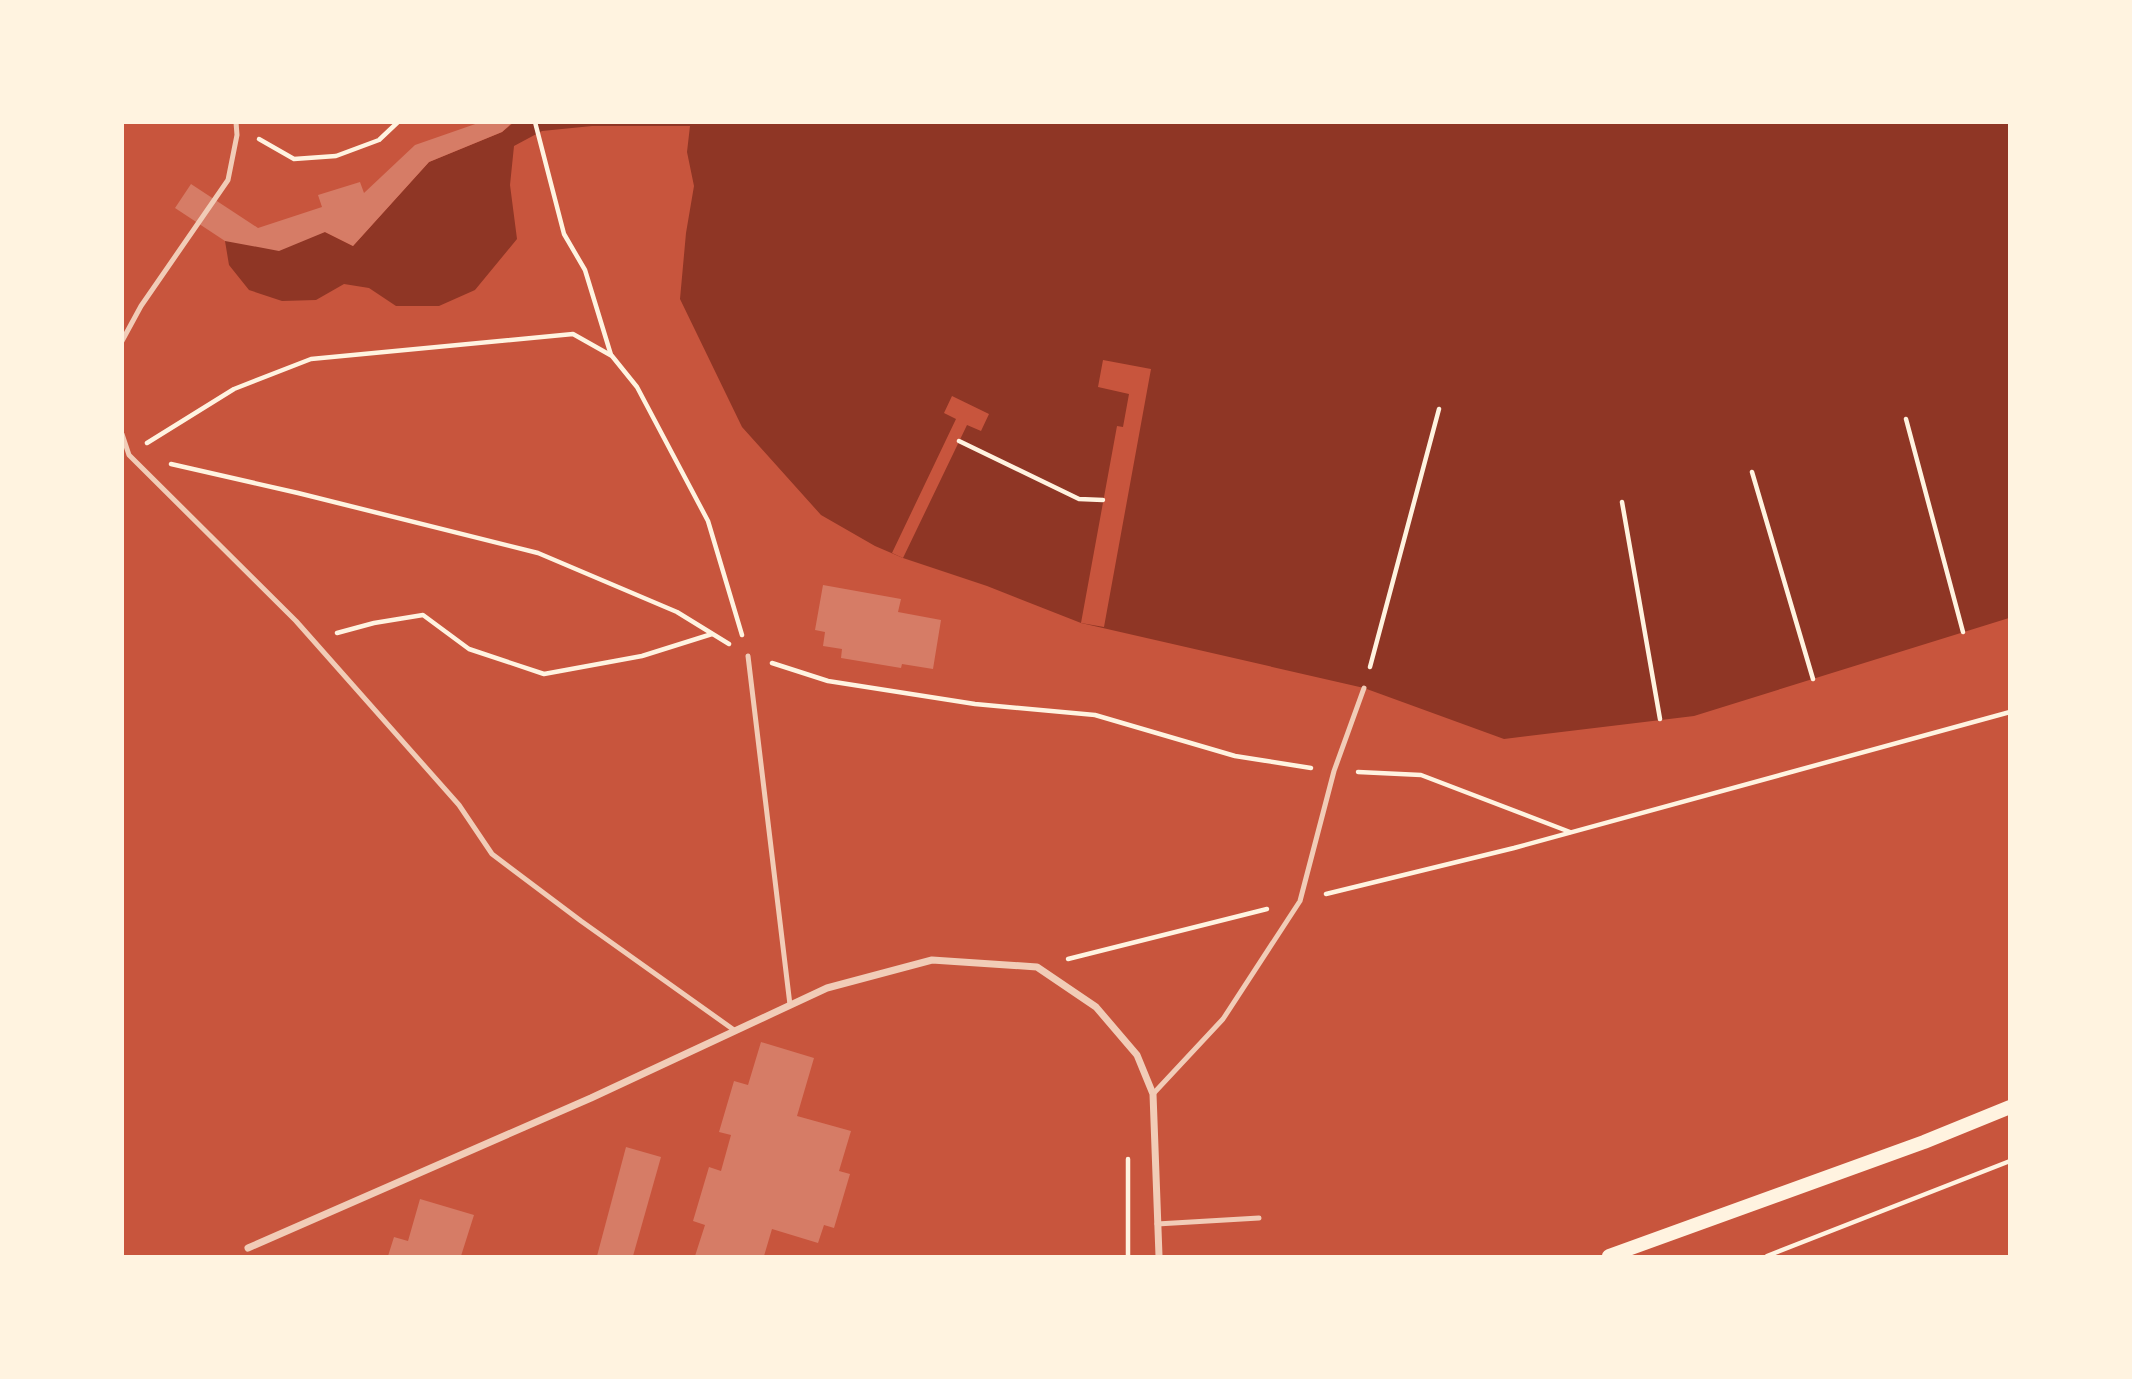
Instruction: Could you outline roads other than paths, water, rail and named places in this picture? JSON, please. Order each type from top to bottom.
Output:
[{"type":"main road","points":[[1618,1255],[1924,1142],[2010,1107]]},
{"type":"street","points":[[248,1248],[590,1098],[827,988],[932,960],[1037,967],[1096,1007],[1137,1055],[1153,1094],[1159,1256]]},
{"type":"lane","points":[[122,341],[141,306],[228,180],[237,135],[236,122]]},
{"type":"lane","points":[[122,434],[129,455],[313,640],[459,804],[492,854],[734,1030]]},
{"type":"lane","points":[[748,656],[790,1005]]},
{"type":"lane","points":[[1153,1094],[1223,1019],[1300,901],[1334,771],[1364,688]]},
{"type":"lane","points":[[1157,1224],[1259,1218]]}]
